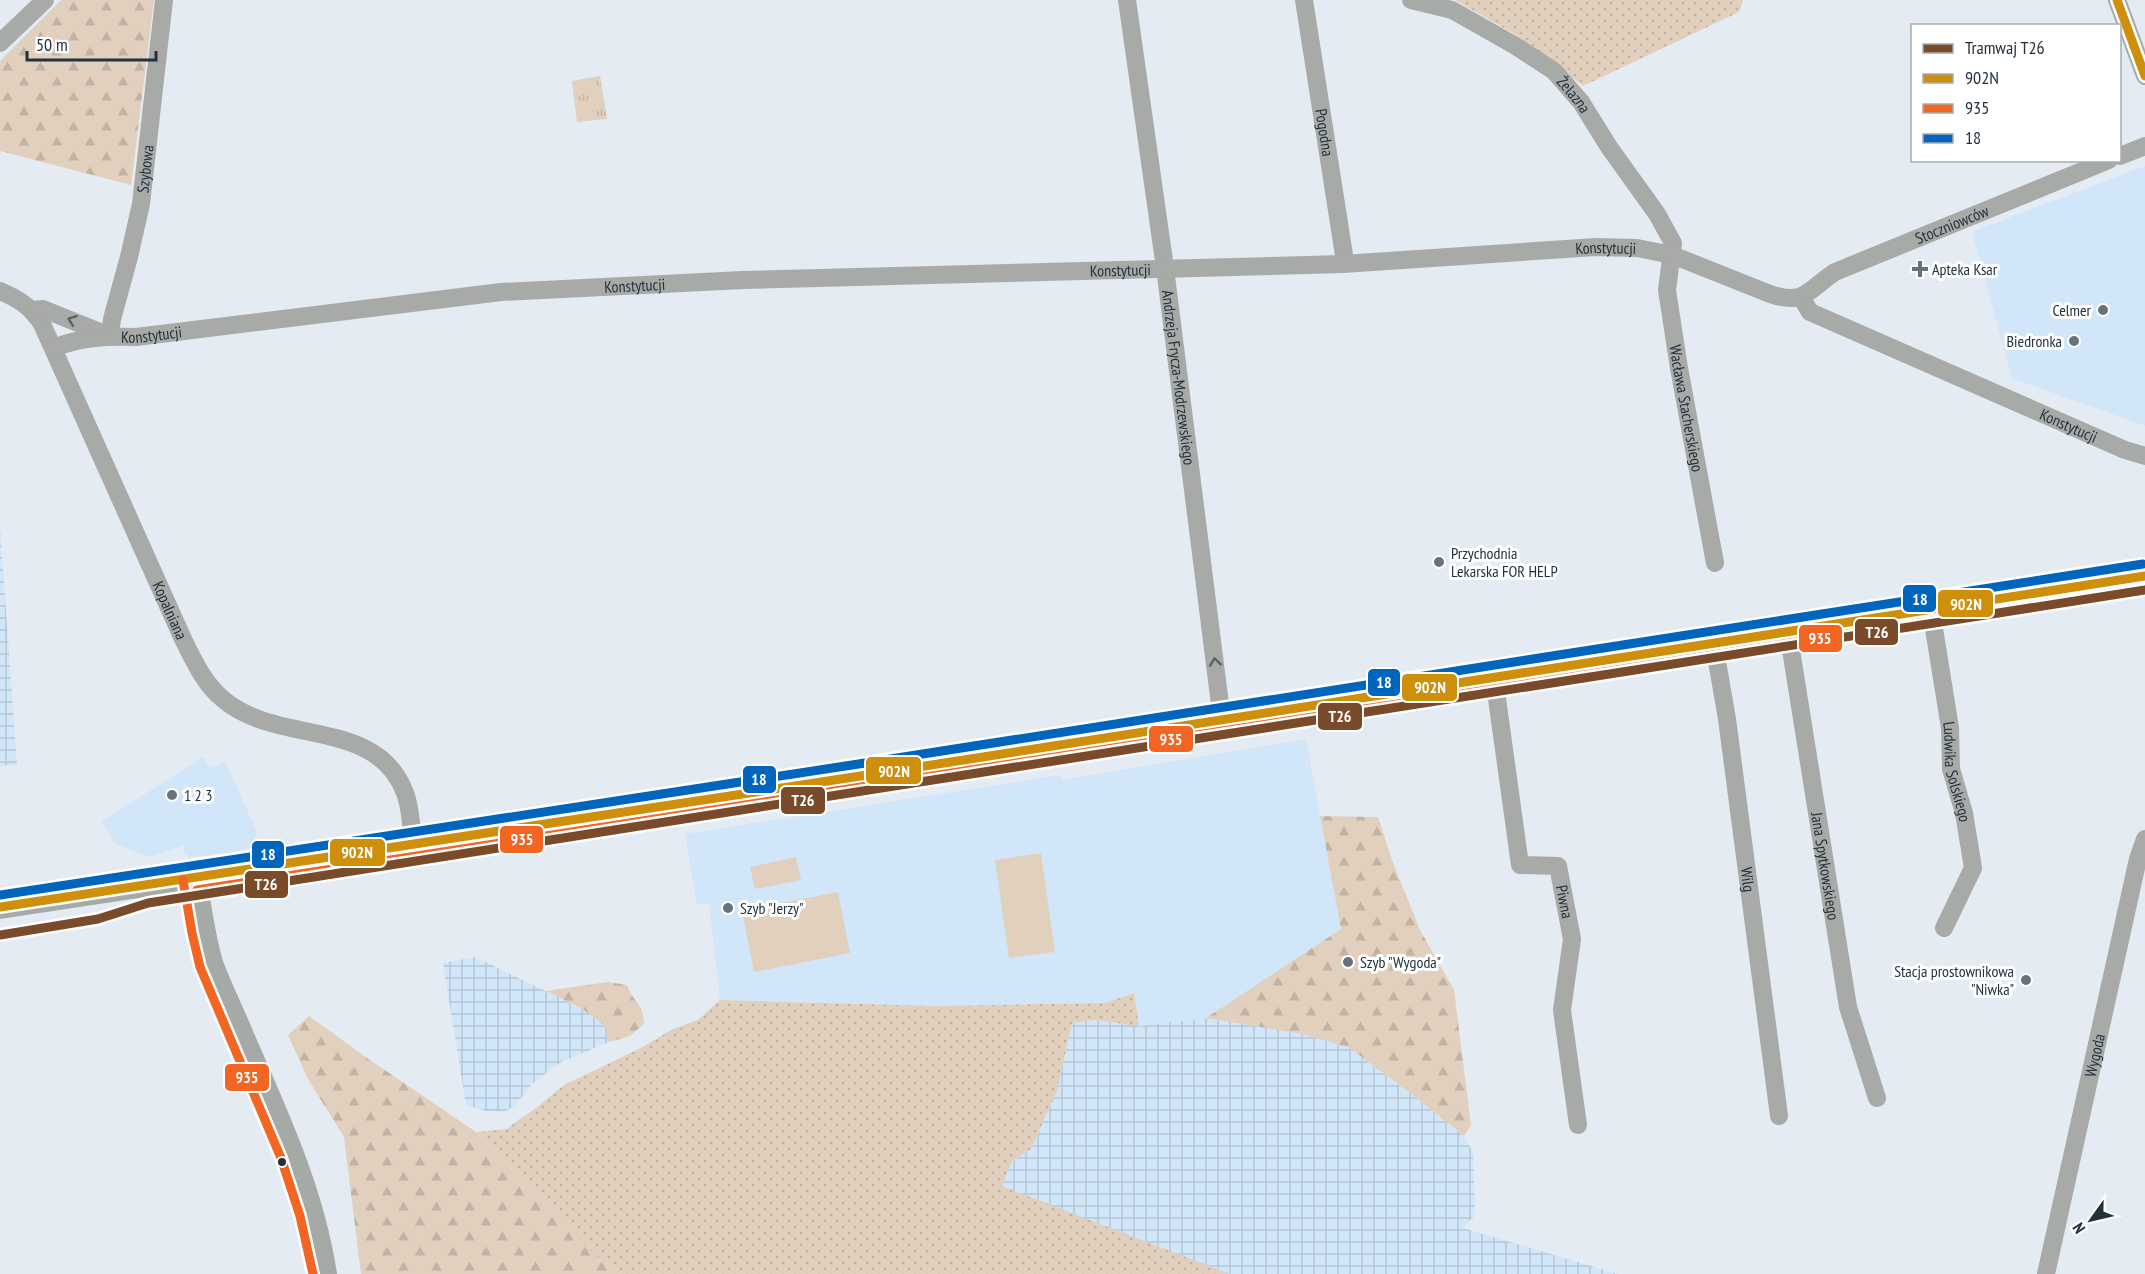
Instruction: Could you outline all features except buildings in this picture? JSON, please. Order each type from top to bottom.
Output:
[{"type":"main road","points":[[0,907],[2145,576]]},
{"type":"main road","points":[[195,878],[200,915],[212,964],[293,1154],[310,1200],[326,1274]]},
{"type":"street","points":[[0,43],[45,0]]},
{"type":"street","name":"Szybowa","points":[[110,336],[112,319],[141,204],[164,0]]},
{"type":"street","name":"Andrzeja Frycza-Modrzewskiego","points":[[1127,0],[1165,268],[1222,720]]},
{"type":"street","name":"Pogodna","points":[[1304,0],[1344,255],[1343,264]]},
{"type":"street","name":"Żelazna","points":[[1411,0],[1452,10],[1554,71],[1581,102],[1609,147],[1657,214],[1673,243],[1672,255]]},
{"type":"street","points":[[2117,0],[2145,76]]},
{"type":"street","points":[[2121,156],[2145,146]]},
{"type":"street","name":"Stoczniowców","points":[[1802,297],[1835,272],[2104,162]]},
{"type":"street","name":"Konstytucji","points":[[54,348],[72,341],[110,336],[136,337],[501,292],[743,280],[1343,264],[1596,247],[1637,248],[1672,255],[1783,298],[1802,297],[1810,312],[2125,450],[2145,456]]},
{"type":"street","name":"Wacława Stacherskiego","points":[[1672,255],[1667,290],[1715,563]]},
{"type":"street","name":"Kopalniana","points":[[0,291],[18,299],[33,310],[54,348],[183,639],[203,677],[223,700],[254,718],[280,727],[344,740],[381,757],[395,773],[405,792],[413,843]]},
{"type":"street","points":[[33,310],[43,309],[110,336]]},
{"type":"street","name":"Ludwika Solskiego","points":[[1930,610],[1950,728],[1951,769],[1964,813],[1973,868],[1944,928]]},
{"type":"street","name":"Jana Spytkowskiego","points":[[1788,632],[1848,1007],[1877,1098]]},
{"type":"street","name":"Wilg","points":[[1714,644],[1727,719],[1779,1116]]},
{"type":"street","name":"Piwna","points":[[1494,677],[1520,865],[1558,867],[1572,939],[1562,1010],[1578,1125]]},
{"type":"street","name":"Wygoda","points":[[2046,1274],[2138,859],[2145,839]]},
{"type":"shaded area","points":[[2145,166],[2145,426],[2012,378],[1972,232]]},
{"type":"shaded area","points":[[0,527],[17,765],[0,766]]},
{"type":"shaded area","points":[[1306,739],[1341,929],[1206,1018],[1139,1026],[1134,993],[1105,1003],[936,1006],[720,1000],[709,903],[697,905],[685,834],[1061,775],[1063,780]]},
{"type":"shaded area","points":[[203,757],[210,768],[225,761],[257,832],[252,848],[189,857],[184,853],[184,845],[149,857],[116,844],[101,822]]},
{"type":"shaded area","points":[[475,957],[581,1008],[604,1025],[609,1042],[561,1062],[531,1085],[514,1107],[505,1111],[486,1111],[466,1105],[443,963]]},
{"type":"shaded area","points":[[1206,1018],[1302,1034],[1350,1048],[1464,1136],[1473,1152],[1475,1215],[1463,1228],[1618,1274],[1230,1274],[1001,1187],[1012,1161],[1031,1149],[1057,1091],[1072,1023],[1094,1020],[1139,1026]]},
{"type":"green space","points":[[61,0],[154,0],[131,185],[0,151],[0,61]]},
{"type":"green space","points":[[1455,0],[1743,0],[1739,12],[1583,86],[1516,35]]},
{"type":"green space","points":[[600,76],[607,119],[577,122],[572,81]]},
{"type":"green space","points":[[2145,558],[2145,566],[2081,575],[2077,568]]},
{"type":"green space","points":[[1320,816],[1378,817],[1392,860],[1420,930],[1454,990],[1471,1125],[1464,1136],[1350,1048],[1302,1034],[1206,1018],[1341,929]]},
{"type":"green space","points":[[1041,853],[1055,952],[1009,958],[995,860]]},
{"type":"green space","points":[[796,857],[801,880],[755,889],[750,867]]},
{"type":"green space","points":[[838,892],[850,953],[754,972],[742,911]]},
{"type":"green space","points":[[608,982],[627,985],[642,1011],[644,1024],[630,1036],[609,1042],[604,1025],[581,1008],[546,991]]},
{"type":"green space","points":[[1134,993],[1139,1026],[1094,1020],[1072,1023],[1057,1091],[1031,1149],[1012,1161],[1002,1186],[1230,1274],[620,1274],[601,1261],[476,1132],[506,1129],[564,1085],[641,1048],[673,1029],[698,1020],[720,1000],[936,1006],[1105,1003]]},
{"type":"green space","points":[[309,1016],[476,1132],[601,1261],[620,1274],[361,1274],[344,1137],[308,1079],[288,1035]]},
{"type":"tram line","name":"T26","points":[[0,935],[98,919],[148,903],[2145,590]]},
{"type":"transit line","name":"902N","points":[[2117,0],[2145,76]]},
{"type":"transit line","name":"18","points":[[0,895],[2143,564]]},
{"type":"transit line","name":"902N","points":[[0,907],[2145,576]]},
{"type":"transit line","name":"935","points":[[197,890],[2145,588]]},
{"type":"transit line","name":"935","points":[[183,880],[200,967],[281,1158],[300,1216],[313,1274]]},
{"type":"place","name":"Apteka Ksar","points":[[1920,269]]},
{"type":"place","name":"Celmer","points":[[2103,310]]},
{"type":"place","name":"Biedronka","points":[[2074,341]]},
{"type":"place","name":"Przychodnia Lekarska FOR HELP","points":[[1439,562]]},
{"type":"place","name":"1 2 3","points":[[172,795]]},
{"type":"place","name":"Szyb \"Jerzy\"","points":[[728,908]]},
{"type":"place","name":"Szyb \"Wygoda\"","points":[[1348,962]]},
{"type":"place","name":"Stacja prostownikowa \"Niwka\"","points":[[2026,980]]}]
